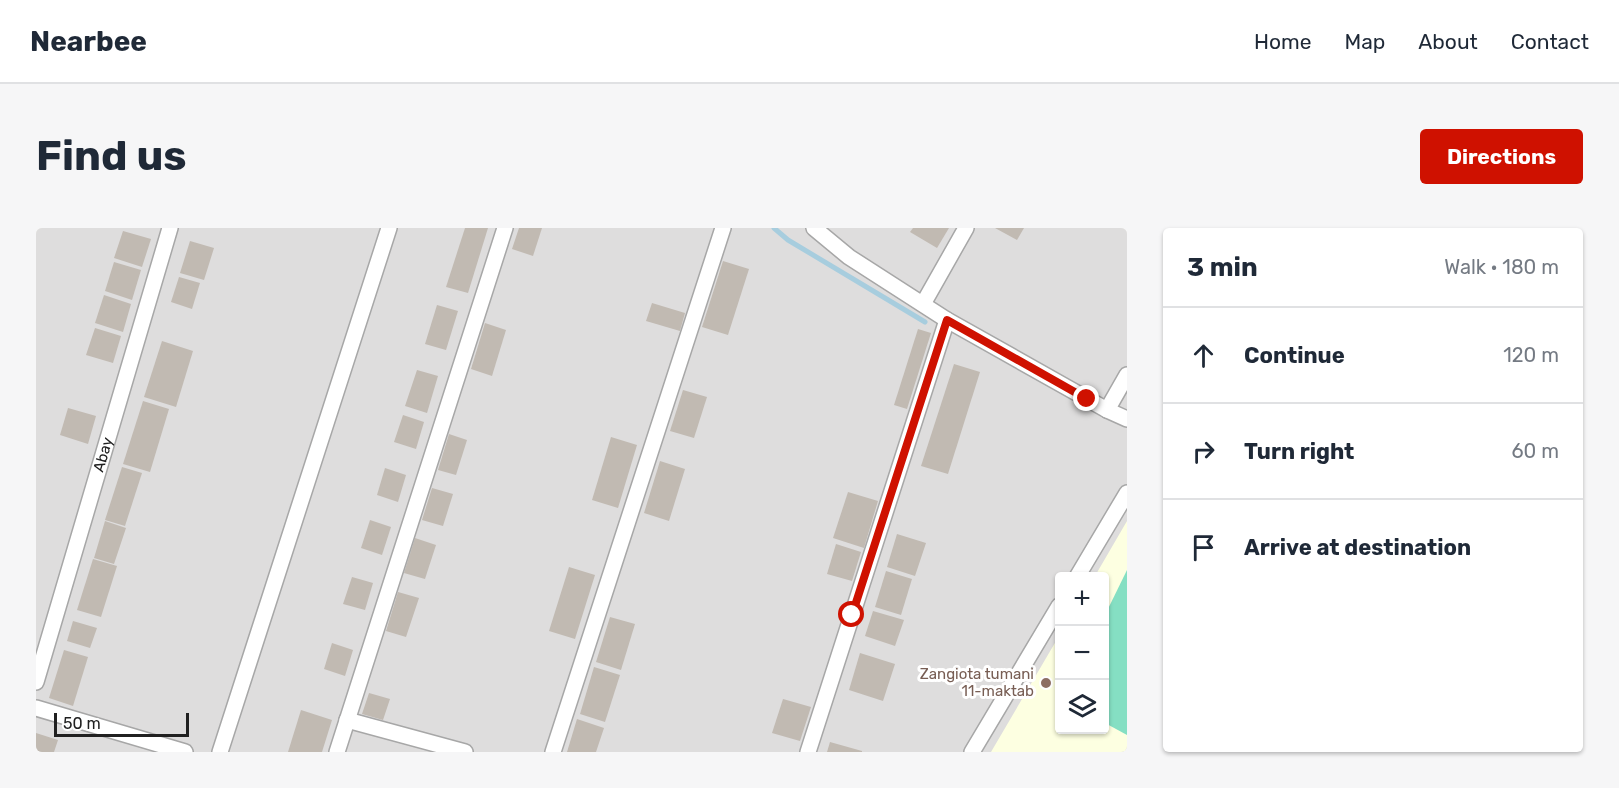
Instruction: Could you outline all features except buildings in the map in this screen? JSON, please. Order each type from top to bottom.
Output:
[{"type":"street","name":"Abay","points":[[36,682],[170,228]]},
{"type":"street","points":[[220,752],[389,228]]},
{"type":"street","points":[[337,752],[505,228]]},
{"type":"street","points":[[553,752],[723,228]]},
{"type":"street","points":[[814,228],[849,257],[947,320],[1127,419]]},
{"type":"street","points":[[923,304],[966,228]]},
{"type":"street","points":[[808,752],[947,320]]},
{"type":"street","points":[[1107,410],[1127,375]]},
{"type":"street","points":[[1079,572],[1127,493]]},
{"type":"street","points":[[972,752],[1055,613]]},
{"type":"street","points":[[36,708],[185,752]]},
{"type":"street","points":[[347,720],[465,752]]},
{"type":"shaded area","points":[[36,228],[1127,228],[1127,752],[36,752]]},
{"type":"shaded area","name":"Zangiota tumani 11-maktab","points":[[1127,521],[1127,752],[991,752],[1055,643],[1055,734],[1109,734],[1109,572],[1097,572]]},
{"type":"green space","points":[[1127,570],[1127,735],[1109,725],[1109,607]]},
{"type":"waterway","points":[[774,228],[788,240],[925,322]]},
{"type":"place","name":"Zangiota tumani 11-maktab","points":[[1046,683]]},
{"type":"route","points":[[852,615],[947,320],[1087,399]]}]
